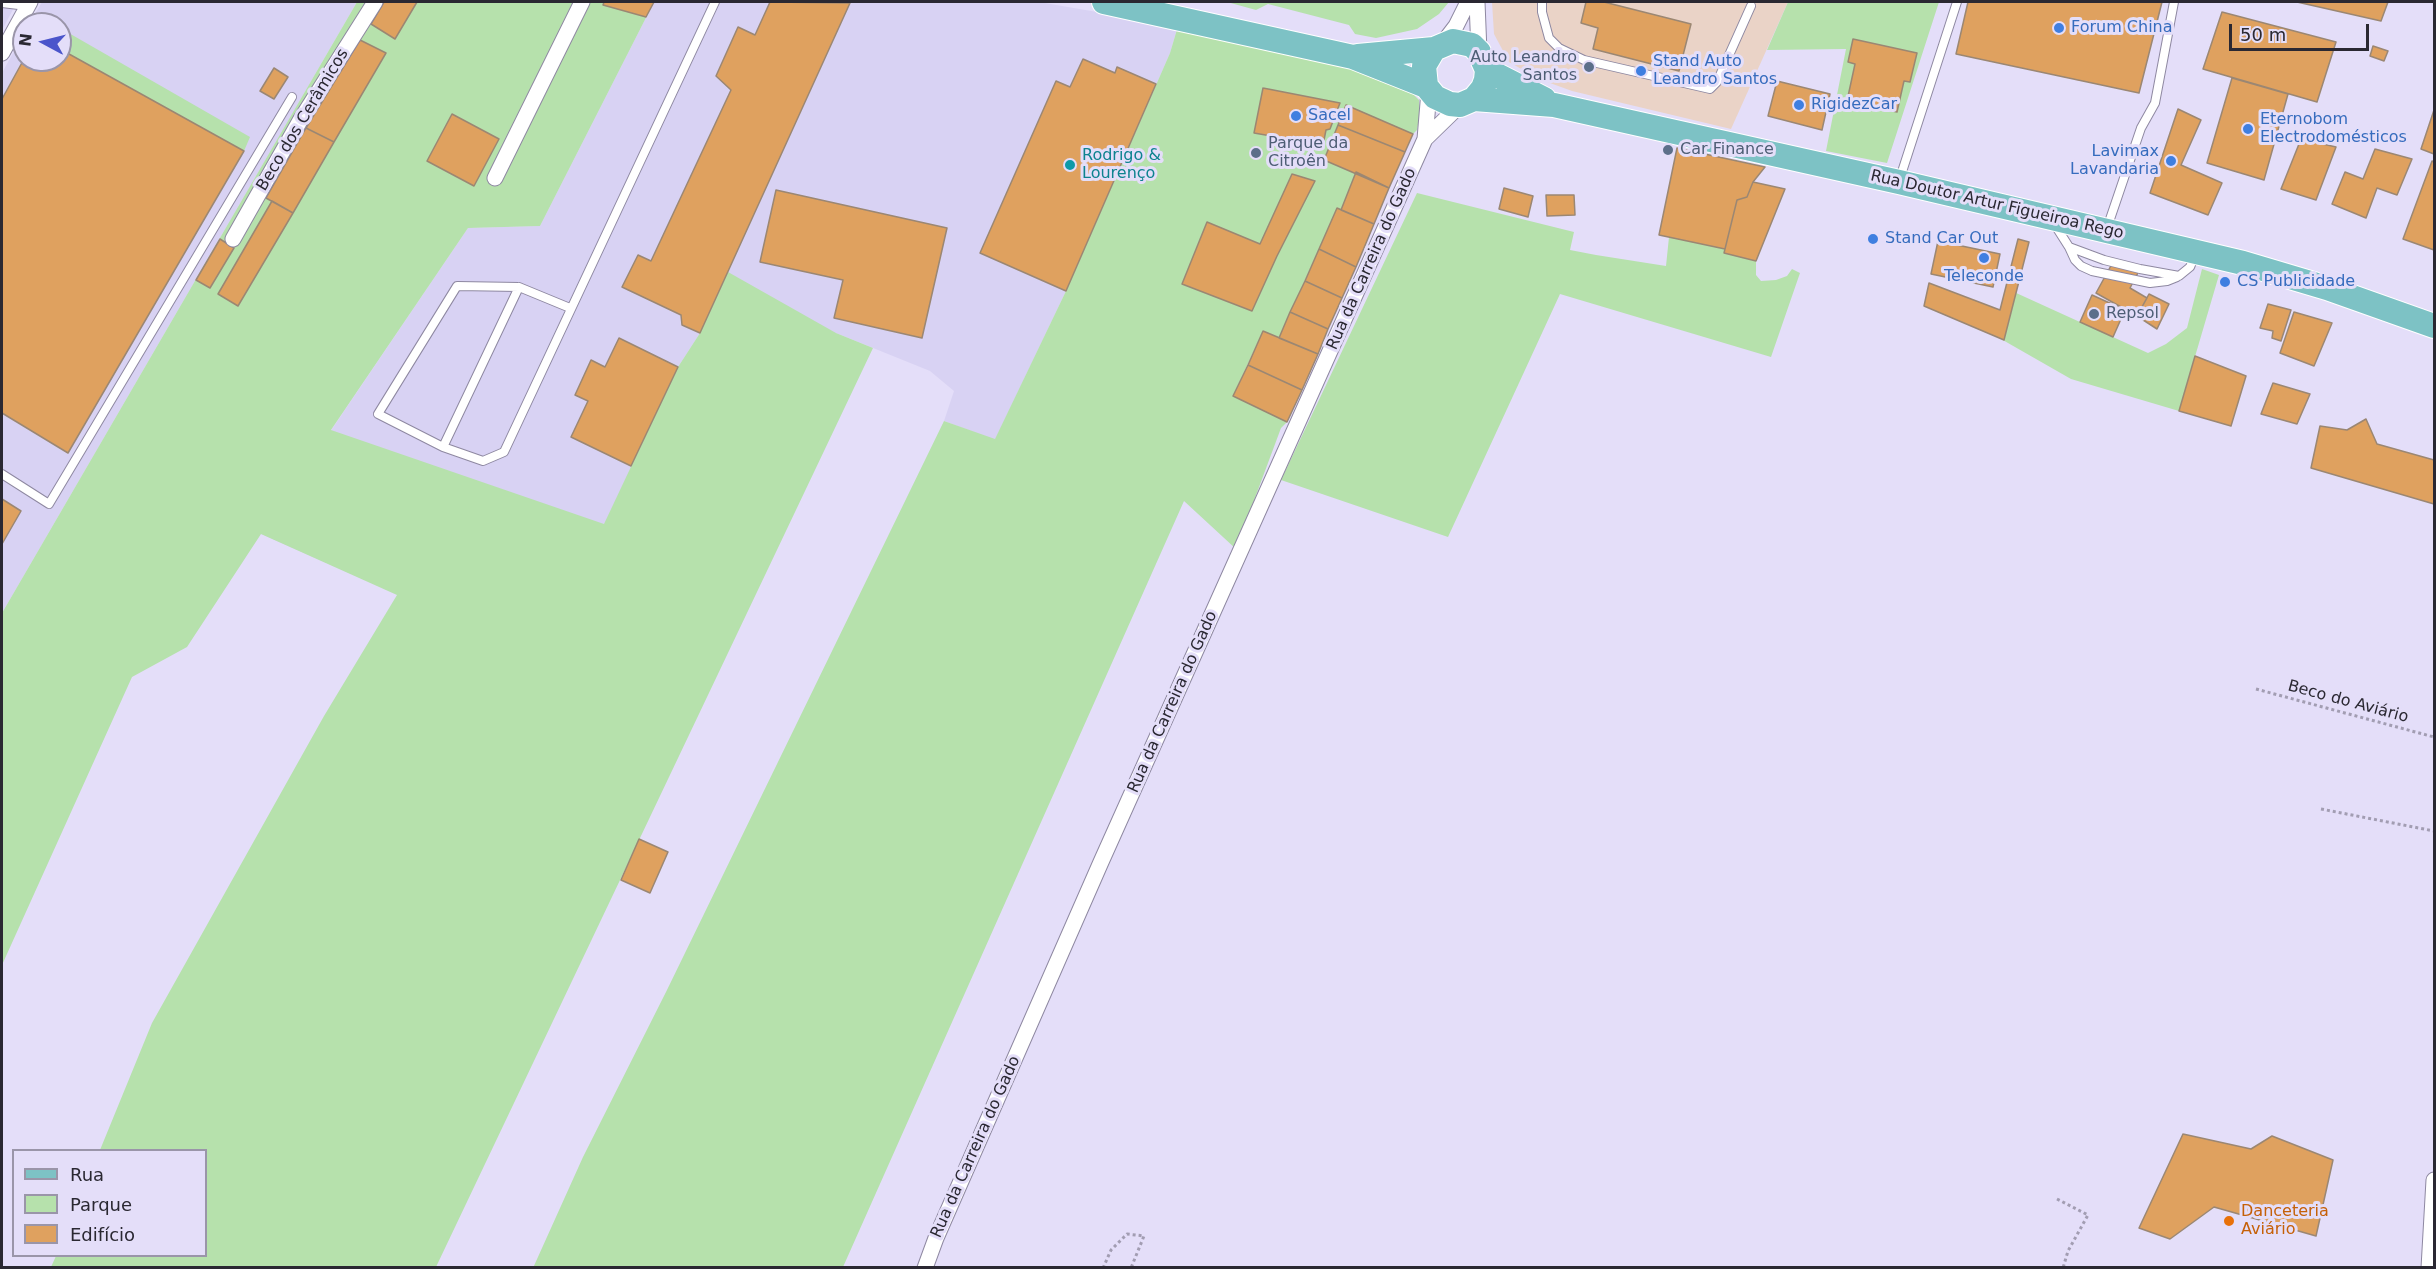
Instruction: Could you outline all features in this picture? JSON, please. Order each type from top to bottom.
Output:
[{"type":"main road","points":[[1119,3],[1180,11],[1353,57]]},
{"type":"main road","name":"Rua Doutor Artur Figueiroa Rego","points":[[1353,57],[1462,42],[1483,61],[1554,105]]},
{"type":"main road","points":[[1428,88],[1424,66],[1439,46]]},
{"type":"main road","name":"Rua Doutor Artur Figueiroa Rego","points":[[1353,57],[1428,88],[1442,102],[1554,105],[1899,182],[2197,251],[2317,285],[2434,326]]},
{"type":"main road","points":[[1467,102],[1483,88],[1483,61]]},
{"type":"street","name":"Beco dos Cerâmicos","points":[[233,239],[301,119],[375,2]]},
{"type":"street","points":[[495,178],[582,2]]},
{"type":"street","points":[[1439,46],[1456,26],[1468,2]]},
{"type":"street","points":[[1477,2],[1483,61]]},
{"type":"street","points":[[2,53],[29,4]]},
{"type":"street","points":[[1425,139],[1428,88]]},
{"type":"street","points":[[1425,139],[1467,102]]},
{"type":"street","name":"Rua da Carreira do Gado","points":[[925,1268],[936,1238],[1096,873],[1425,139]]},
{"type":"street","points":[[2429,1268],[2434,1180]]},
{"type":"lane","points":[[570,308],[519,287],[458,286],[378,414],[443,447],[483,461],[504,452],[715,2]]},
{"type":"lane","points":[[1542,2],[1542,12],[1549,38],[1559,48],[1584,60],[1710,89],[1717,82],[1751,6]]},
{"type":"lane","points":[[1899,182],[1957,2]]},
{"type":"lane","points":[[2106,230],[2141,128],[2155,103],[2174,2]]},
{"type":"lane","points":[[2,3],[29,4]]},
{"type":"lane","points":[[2,474],[49,504],[292,97]]},
{"type":"lane","points":[[2049,217],[2075,260],[2092,271],[2150,283],[2167,281],[2179,276],[2190,267],[2197,251]]},
{"type":"lane","points":[[2069,248],[2104,260],[2179,276]]},
{"type":"lane","points":[[443,447],[519,287]]},
{"type":"path","name":"Beco do Aviário","points":[[2256,689],[2434,737]]},
{"type":"path","points":[[2321,809],[2434,831]]},
{"type":"path","points":[[2057,1199],[2088,1215],[2068,1251],[2062,1268]]},
{"type":"path","points":[[1103,1268],[1111,1250],[1127,1234],[1144,1236],[1131,1268]]},
{"type":"shaded area","points":[[2,2],[17,2],[2,30]]},
{"type":"shaded area","points":[[42,2],[357,2],[2,613],[2,73],[12,55],[12,72],[72,72],[72,12],[36,12]]},
{"type":"shaded area","points":[[654,2],[1039,2],[1178,26],[1170,53],[1066,291],[995,440],[944,421],[954,391],[930,371],[836,333],[700,333],[678,367],[548,647],[469,626],[261,534],[468,228],[540,226]]},
{"type":"shaded area","name":"Stand Auto Leandro Santos","points":[[1492,2],[1788,2],[1731,129],[1572,91],[1539,79],[1509,62],[1494,34]]},
{"type":"green space","points":[[357,2],[654,2],[540,226],[468,228],[331,430],[604,524],[678,367],[700,333],[728,272],[836,333],[873,348],[436,1267],[51,1267],[56,1257],[207,1257],[207,1149],[100,1149],[152,1023],[324,716],[397,595],[261,534],[187,647],[132,677],[2,965],[2,613]]},
{"type":"green space","points":[[1227,2],[1449,2],[1439,14],[1417,29],[1376,38],[1355,34],[1349,25],[1268,4],[1256,10]]},
{"type":"green space","points":[[1788,2],[1939,2],[1887,163],[1826,151],[1846,49],[1767,50]]},
{"type":"green space","points":[[1178,26],[1361,68],[1411,92],[1419,100],[1420,113],[1417,130],[1413,134],[1346,105],[1324,159],[1356,172],[1341,210],[1337,209],[1279,338],[1263,331],[1233,396],[1287,422],[1281,428],[1236,549],[1184,501],[843,1267],[533,1268],[583,1157],[666,992],[944,421],[995,439],[1066,291],[1170,53]]},
{"type":"green space","points":[[72,35],[250,137],[244,151],[72,56]]},
{"type":"green space","points":[[1417,193],[1574,232],[1570,250],[1666,266],[1669,237],[1725,249],[1725,253],[1756,261],[1756,275],[1761,281],[1776,280],[1787,276],[1792,269],[1800,273],[1771,357],[1560,294],[1448,537],[1281,480]]},
{"type":"green space","points":[[2202,269],[2219,275],[2179,411],[2071,379],[2001,339],[2014,292],[2148,353],[2166,344],[2187,328]]},
{"type":"building","points":[[384,2],[417,2],[395,39],[371,24]]},
{"type":"building","points":[[604,2],[654,2],[646,17],[603,5]]},
{"type":"building","points":[[770,2],[850,3],[700,333],[682,325],[681,315],[622,287],[638,255],[651,261],[731,90],[716,76],[738,27],[755,35]]},
{"type":"building","points":[[1586,2],[1604,2],[1691,24],[1679,71],[1593,49],[1598,28],[1581,23]]},
{"type":"building","name":"Forum China","points":[[1968,2],[2162,2],[2139,93],[1956,54]]},
{"type":"building","points":[[2297,2],[2388,2],[2381,21]]},
{"type":"building","points":[[2222,12],[2336,42],[2317,102],[2203,69]]},
{"type":"building","points":[[1853,39],[1917,53],[1910,82],[1904,81],[1897,112],[1847,101],[1855,64],[1848,62]]},
{"type":"building","points":[[360,40],[386,53],[334,142],[306,128]]},
{"type":"building","points":[[2373,46],[2388,51],[2384,61],[2370,56]]},
{"type":"building","points":[[72,56],[244,151],[68,453],[2,413],[2,99],[17,72],[72,72]]},
{"type":"building","name":"Rodrigo & Lourenço","points":[[1083,59],[1115,73],[1117,67],[1156,84],[1066,291],[980,253],[1056,81],[1070,87]]},
{"type":"building","points":[[274,68],[288,77],[274,99],[260,91]]},
{"type":"building","name":"Eternobom Electrodomésticos","points":[[2232,78],[2288,94],[2264,180],[2207,163]]},
{"type":"building","name":"RigidezCar","points":[[1777,81],[1830,94],[1822,130],[1768,116]]},
{"type":"building","name":"Sacel","points":[[1263,88],[1340,103],[1330,129],[1326,130],[1323,145],[1254,133]]},
{"type":"building","points":[[1346,105],[1413,134],[1405,152],[1338,125]]},
{"type":"building","name":"Lavimax Lavandaria","points":[[2178,109],[2201,120],[2181,165],[2222,183],[2208,215],[2150,193]]},
{"type":"building","points":[[2434,110],[2434,154],[2421,149]]},
{"type":"building","points":[[452,114],[499,139],[474,186],[427,161]]},
{"type":"building","points":[[1338,125],[1405,152],[1389,188],[1324,160]]},
{"type":"building","points":[[306,128],[334,142],[293,213],[266,198]]},
{"type":"building","points":[[2301,139],[2336,147],[2316,200],[2281,189]]},
{"type":"building","points":[[1677,148],[1765,167],[1753,182],[1747,197],[1737,200],[1725,249],[1659,235]]},
{"type":"building","points":[[2375,149],[2412,159],[2397,195],[2377,188],[2366,218],[2332,204],[2345,172],[2363,179]]},
{"type":"building","points":[[2432,161],[2434,162],[2434,250],[2403,239]]},
{"type":"building","points":[[1356,172],[1389,188],[1374,224],[1341,210]]},
{"type":"building","points":[[1292,174],[1315,181],[1252,311],[1182,284],[1207,222],[1260,244]]},
{"type":"building","points":[[1753,182],[1785,189],[1756,261],[1724,253],[1737,200],[1747,197]]},
{"type":"building","points":[[1504,188],[1533,196],[1528,217],[1499,209]]},
{"type":"building","points":[[776,190],[947,228],[922,338],[834,318],[843,280],[760,262]]},
{"type":"building","points":[[1546,195],[1574,195],[1575,215],[1547,216]]},
{"type":"building","points":[[272,201],[293,213],[238,306],[218,294]]},
{"type":"building","points":[[1337,208],[1374,224],[1356,267],[1319,249]]},
{"type":"building","points":[[220,239],[234,248],[210,288],[196,280]]},
{"type":"building","points":[[2018,239],[2029,242],[2004,340],[1924,306],[1929,283],[2000,310]]},
{"type":"building","points":[[1938,241],[2000,254],[1993,287],[1931,274]]},
{"type":"building","points":[[1319,249],[1356,267],[1342,298],[1305,281]]},
{"type":"building","points":[[2113,262],[2140,269],[2130,288],[2147,298],[2137,316],[2096,293]]},
{"type":"building","points":[[1305,281],[1342,298],[1328,329],[1290,312]]},
{"type":"building","points":[[2149,294],[2169,304],[2157,329],[2137,316]]},
{"type":"building","points":[[2092,295],[2125,310],[2113,337],[2080,322]]},
{"type":"building","points":[[2268,304],[2291,310],[2281,341],[2272,338],[2273,331],[2260,328]]},
{"type":"building","points":[[1290,312],[1328,329],[1318,354],[1279,338]]},
{"type":"building","points":[[2294,312],[2332,323],[2314,366],[2280,353]]},
{"type":"building","points":[[1263,331],[1318,354],[1302,390],[1248,365]]},
{"type":"building","points":[[619,338],[678,367],[631,466],[571,437],[588,401],[575,395],[591,360],[605,367]]},
{"type":"building","points":[[2195,356],[2246,376],[2231,426],[2179,411]]},
{"type":"building","points":[[1248,365],[1302,390],[1287,422],[1233,396]]},
{"type":"building","points":[[2273,383],[2310,394],[2297,424],[2261,414]]},
{"type":"building","points":[[2366,419],[2377,444],[2434,460],[2434,504],[2311,468],[2320,426],[2347,430]]},
{"type":"building","points":[[2,499],[21,511],[2,544]]},
{"type":"building","points":[[639,839],[668,852],[650,893],[621,880]]},
{"type":"building","points":[[2183,1134],[2251,1149],[2272,1136],[2333,1160],[2316,1236],[2214,1207],[2170,1239],[2139,1228]]},
{"type":"place","name":"Forum China","points":[[2059,28]]},
{"type":"place","name":"Auto Leandro Santos","points":[[1589,67]]},
{"type":"place","name":"Stand Auto Leandro Santos","points":[[1641,71]]},
{"type":"place","name":"RigidezCar","points":[[1799,105]]},
{"type":"place","name":"Sacel","points":[[1296,116]]},
{"type":"place","name":"Eternobom Electrodomésticos","points":[[2248,129]]},
{"type":"place","name":"Car Finance","points":[[1668,150]]},
{"type":"place","name":"Parque da Citroên","points":[[1256,153]]},
{"type":"place","name":"Lavimax Lavandaria","points":[[2171,161]]},
{"type":"place","name":"Rodrigo & Lourenço","points":[[1070,165]]},
{"type":"place","name":"Stand Car Out","points":[[1873,239]]},
{"type":"place","name":"Teleconde","points":[[1984,258]]},
{"type":"place","name":"CS Publicidade","points":[[2225,282]]},
{"type":"place","name":"Repsol","points":[[2094,314]]},
{"type":"place","name":"Danceteria Aviário","points":[[2229,1221]]}]
